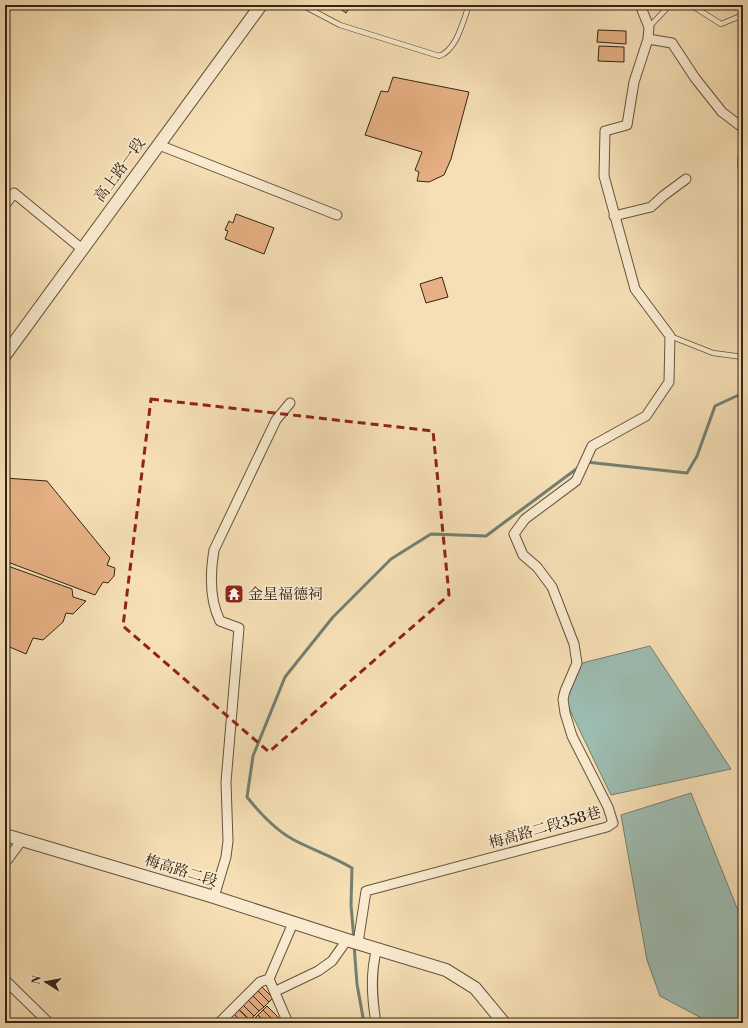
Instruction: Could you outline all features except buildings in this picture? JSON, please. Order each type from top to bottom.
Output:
[{"type":"street","name":"高上路一段","points":[[5,355],[261,5]]},
{"type":"street","points":[[640,5],[649,27],[648,39],[634,82],[627,125],[605,131],[604,176],[635,289],[670,336]]},
{"type":"street","points":[[648,39],[672,43],[695,78],[722,112],[743,128]]},
{"type":"street","points":[[158,145],[337,215]]},
{"type":"street","points":[[743,158],[743,167]]},
{"type":"street","points":[[614,216],[651,207],[662,196],[686,179]]},
{"type":"street","points":[[5,205],[14,194],[82,249]]},
{"type":"street","name":"梅高路二段358巷","points":[[352,942],[366,891],[607,827],[613,823],[608,807],[572,736],[565,713],[563,699],[577,663],[574,644],[552,587],[537,567],[523,555],[514,534],[525,519],[576,481],[592,446],[646,416],[669,382],[670,336]]},
{"type":"street","points":[[214,897],[226,857],[228,841],[226,782],[239,628],[220,621],[216,615],[212,598],[210,570],[214,550],[276,420],[290,403]]},
{"type":"street","name":"梅高路二段","points":[[5,835],[214,897],[352,942],[377,948],[446,970],[475,988],[504,1023]]},
{"type":"street","points":[[5,863],[22,840]]},
{"type":"street","points":[[219,1023],[260,982],[269,978],[293,923]]},
{"type":"street","points":[[276,991],[318,971],[332,961],[352,942]]},
{"type":"street","points":[[376,1023],[372,998],[374,960],[377,948]]},
{"type":"street","points":[[269,978],[276,991],[288,1023]]},
{"type":"street","points":[[5,980],[49,1023]]},
{"type":"lane","points":[[302,5],[340,25],[439,56],[445,54],[452,47],[469,5]]},
{"type":"lane","points":[[649,27],[670,5]]},
{"type":"lane","points":[[692,5],[721,24],[743,15]]},
{"type":"lane","points":[[670,336],[713,353],[743,357]]},
{"type":"highlighted area","points":[[151,399],[433,431],[449,595],[269,752],[123,626]]},
{"type":"water","points":[[650,646],[731,769],[611,795],[564,698],[578,664]]},
{"type":"water","points":[[691,793],[743,923],[743,1023],[709,1022],[660,996],[647,960],[621,815]]},
{"type":"waterway","points":[[586,462],[687,473],[697,456],[715,406],[743,393]]},
{"type":"waterway","points":[[354,940],[351,905],[352,868],[338,860],[301,844],[281,832],[247,797],[253,756],[285,677],[333,617],[391,559],[431,534],[486,536],[579,467]]},
{"type":"waterway","points":[[354,945],[357,984],[364,1023]]},
{"type":"place","name":"金星福德祠","points":[[234,594]]}]
